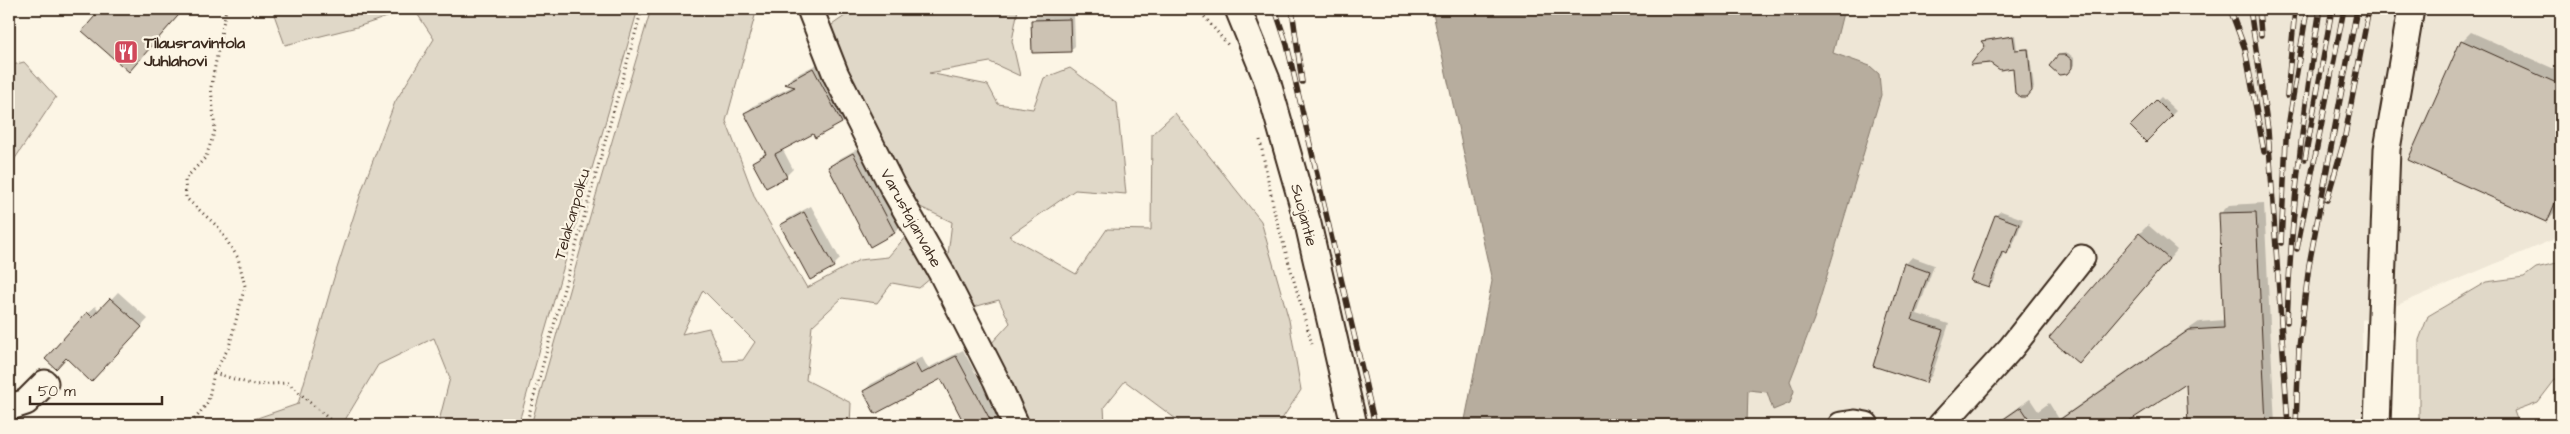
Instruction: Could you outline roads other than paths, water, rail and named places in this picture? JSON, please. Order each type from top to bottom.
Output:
[{"type":"street","name":"Varustajanvahe","points":[[810,9],[836,74],[892,186],[941,272],[996,380],[1016,425]]},
{"type":"street","name":"Suojantie","points":[[1238,9],[1267,80],[1308,224],[1354,425]]},
{"type":"street","points":[[2378,425],[2387,149],[2411,9]]},
{"type":"street","points":[[1941,425],[2012,348],[2082,258]]},
{"type":"street","points":[[9,403],[14,406],[26,402],[45,383]]},
{"type":"street","points":[[1841,425],[1855,422],[1866,425]]},
{"type":"railway","points":[[1275,9],[1287,45],[1375,425]]},
{"type":"railway","points":[[1292,9],[1302,82]]},
{"type":"railway","points":[[2230,9],[2245,49],[2264,152]]},
{"type":"railway","points":[[2250,9],[2268,130],[2288,425]]},
{"type":"railway","points":[[2259,9],[2261,35]]},
{"type":"railway","points":[[2287,96],[2295,9]]},
{"type":"railway","points":[[2281,243],[2286,140],[2307,9]]},
{"type":"railway","points":[[2287,322],[2291,243],[2299,164],[2308,86],[2320,9]]},
{"type":"railway","points":[[2305,159],[2332,9]]},
{"type":"railway","points":[[2297,249],[2344,9]]},
{"type":"railway","points":[[2296,425],[2299,347],[2309,265],[2357,9]]},
{"type":"railway","points":[[2327,200],[2344,141],[2369,9]]},
{"type":"place","name":"Tilausravintola Juhlahovi","points":[[126,52]]}]
